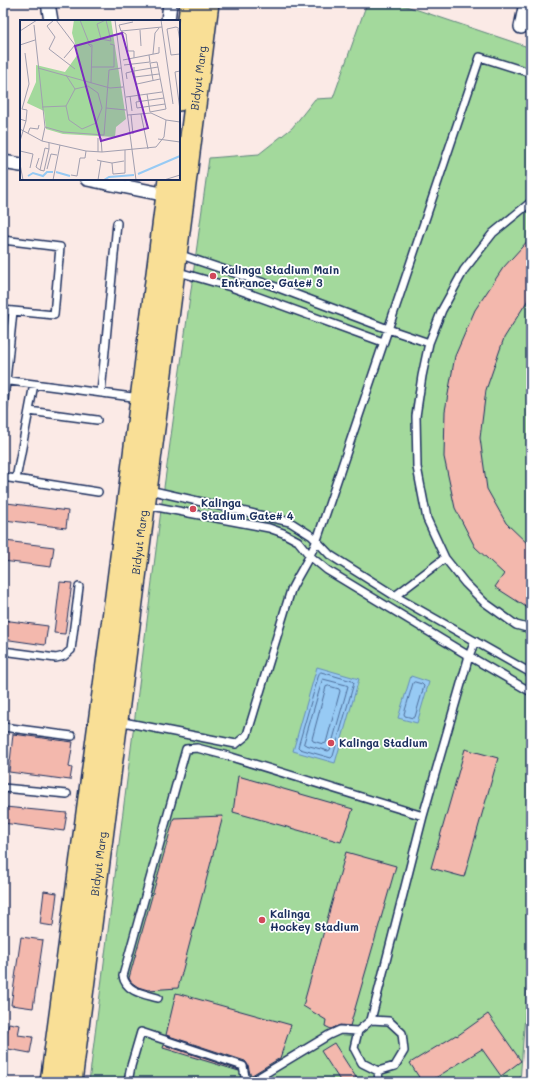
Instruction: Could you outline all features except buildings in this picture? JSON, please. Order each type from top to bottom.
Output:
[{"type":"main road","name":"Bidyut Marg","points":[[180,92],[191,3]]},
{"type":"main road","name":"Bidyut Marg","points":[[71,1082],[208,3]]},
{"type":"main road","name":"Bidyut Marg","points":[[51,1082],[116,596],[168,187]]},
{"type":"street","points":[[48,3],[50,20]]},
{"type":"street","points":[[168,20],[170,3]]},
{"type":"street","points":[[521,27],[526,3]]},
{"type":"street","points":[[3,162],[20,165]]},
{"type":"street","points":[[97,180],[168,187]]},
{"type":"lane","points":[[116,720],[236,744],[247,735],[292,590],[317,540],[480,57],[531,73]]},
{"type":"lane","points":[[531,202],[493,233],[464,270],[442,310],[429,343],[416,416],[417,467],[427,519],[444,558],[484,602],[516,625],[531,629]]},
{"type":"lane","points":[[101,393],[117,223]]},
{"type":"lane","points":[[3,240],[60,247],[54,316],[3,310]]},
{"type":"lane","points":[[176,262],[276,287],[429,343]]},
{"type":"lane","points":[[176,262],[231,286],[383,342]]},
{"type":"lane","points":[[3,411],[13,311]]},
{"type":"lane","points":[[5,380],[140,398]]},
{"type":"lane","points":[[16,479],[34,384]]},
{"type":"lane","points":[[29,411],[97,420]]},
{"type":"lane","points":[[3,477],[98,492]]},
{"type":"lane","points":[[145,497],[290,522],[303,529],[317,540],[330,555],[394,596],[531,673]]},
{"type":"lane","points":[[145,497],[269,528],[283,533],[298,541],[310,556],[327,570],[531,692]]},
{"type":"lane","points":[[394,596],[444,558]]},
{"type":"lane","points":[[3,651],[56,658],[64,656],[70,650],[79,587]]},
{"type":"lane","points":[[371,1020],[389,1021],[402,1033],[403,1039],[404,1051],[394,1066],[378,1071],[362,1064],[354,1048],[358,1031],[371,1020],[423,816],[469,656],[475,641]]},
{"type":"lane","points":[[3,727],[72,736]]},
{"type":"lane","points":[[158,998],[130,989],[124,982],[123,976],[186,749],[197,748],[228,756],[423,816]]},
{"type":"lane","points":[[3,788],[67,794]]},
{"type":"lane","points":[[251,1082],[328,1035],[340,1030],[358,1031]]},
{"type":"lane","points":[[128,1082],[141,1032],[243,1066],[246,1082]]},
{"type":"lane","points":[[378,1071],[379,1082]]},
{"type":"green space","name":"Kalinga Stadium","points":[[367,3],[392,3],[409,7],[531,48],[531,985],[527,987],[520,1082],[89,1082],[162,502],[209,158],[259,154],[292,128],[315,99],[333,98]]},
{"type":"water","points":[[317,667],[359,679],[335,763],[293,751]]},
{"type":"water","points":[[411,676],[429,682],[417,723],[398,718]]},
{"type":"place","name":"Kalinga Stadium Main Entrance, Gate# 3","points":[[213,276]]},
{"type":"place","name":"Kalinga Stadium Gate# 4","points":[[193,509]]},
{"type":"place","name":"Kalinga Stadium","points":[[331,743]]},
{"type":"place","name":"Kalinga Hockey Stadium","points":[[262,920]]}]
